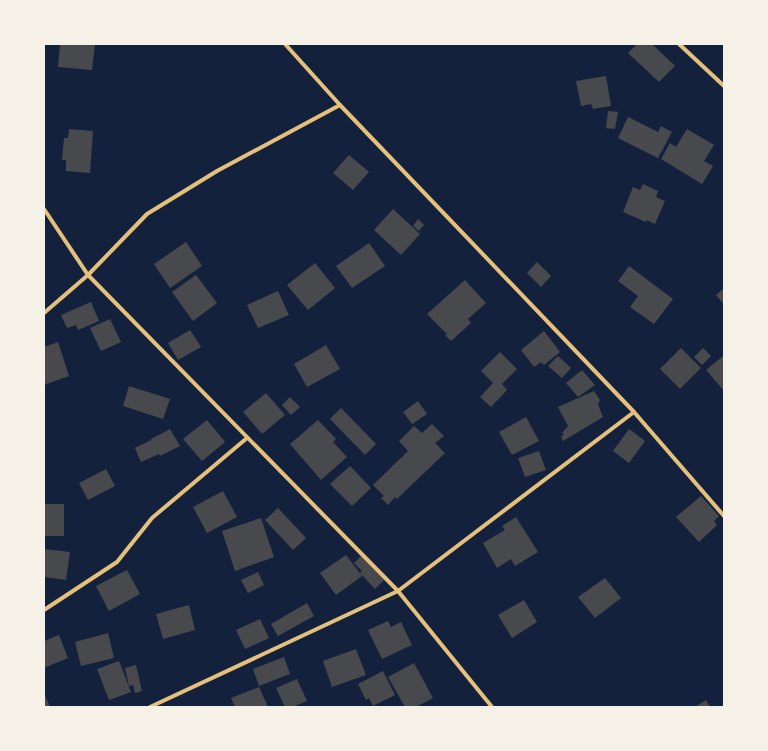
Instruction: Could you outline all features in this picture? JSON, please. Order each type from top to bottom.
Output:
[{"type":"street","points":[[285,44],[340,105],[634,412],[724,516]]},
{"type":"street","points":[[679,44],[724,86]]},
{"type":"street","points":[[44,313],[88,275],[147,214],[218,171],[340,105]]},
{"type":"street","points":[[44,209],[88,275],[398,591],[492,707]]},
{"type":"street","points":[[150,707],[398,591],[634,412]]},
{"type":"street","points":[[44,610],[117,562],[152,518],[247,438]]},
{"type":"building","points":[[60,44],[95,44],[92,70],[58,67]]},
{"type":"building","points":[[637,44],[652,44],[675,66],[659,82],[628,53]]},
{"type":"building","points":[[606,76],[611,106],[593,109],[591,104],[581,106],[576,81]]},
{"type":"building","points":[[608,111],[618,112],[615,129],[606,128]]},
{"type":"building","points":[[628,117],[658,132],[661,126],[672,132],[658,158],[618,138]]},
{"type":"building","points":[[69,129],[93,131],[90,173],[66,171],[66,160],[62,160],[64,138],[68,138]]},
{"type":"building","points":[[687,129],[714,145],[704,161],[713,166],[702,184],[661,159],[670,143],[676,147]]},
{"type":"building","points":[[349,155],[369,172],[353,190],[333,173]]},
{"type":"building","points":[[643,184],[658,191],[656,197],[665,201],[655,224],[647,220],[646,222],[623,212],[633,187],[640,190]]},
{"type":"building","points":[[393,209],[420,234],[401,255],[374,230]]},
{"type":"building","points":[[418,219],[424,225],[419,231],[413,226]]},
{"type":"building","points":[[186,242],[202,266],[170,288],[154,264]]},
{"type":"building","points":[[369,243],[385,266],[352,288],[336,266]]},
{"type":"building","points":[[537,262],[551,276],[541,287],[527,273]]},
{"type":"building","points":[[315,263],[335,288],[308,310],[287,285]]},
{"type":"building","points":[[629,266],[673,299],[654,324],[630,307],[638,296],[618,281]]},
{"type":"building","points":[[196,275],[217,303],[193,321],[172,292]]},
{"type":"building","points":[[465,280],[486,303],[468,319],[471,323],[451,341],[445,335],[447,334],[427,314]]},
{"type":"building","points":[[724,288],[724,305],[716,295]]},
{"type":"building","points":[[278,291],[289,315],[258,328],[247,305]]},
{"type":"building","points":[[91,302],[99,321],[78,330],[76,325],[67,328],[61,315]]},
{"type":"building","points":[[110,319],[121,342],[101,351],[90,328]]},
{"type":"building","points":[[190,330],[201,347],[178,360],[168,343]]},
{"type":"building","points":[[544,331],[560,352],[544,365],[541,362],[534,367],[521,350]]},
{"type":"building","points":[[58,342],[69,376],[44,385],[44,347]]},
{"type":"building","points":[[326,345],[340,369],[307,387],[294,364]]},
{"type":"building","points":[[681,348],[701,368],[680,389],[660,369]]},
{"type":"building","points":[[703,348],[711,356],[702,365],[694,357]]},
{"type":"building","points":[[500,352],[517,369],[502,384],[507,390],[491,407],[480,397],[493,383],[481,371]]},
{"type":"building","points":[[558,356],[571,368],[562,378],[548,366]]},
{"type":"building","points":[[723,356],[724,357],[724,391],[706,370]]},
{"type":"building","points":[[582,370],[595,385],[578,397],[566,383]]},
{"type":"building","points":[[129,386],[170,399],[163,419],[123,406]]},
{"type":"building","points":[[594,391],[600,400],[598,404],[603,417],[563,441],[561,437],[564,434],[562,433],[568,426],[558,407]]},
{"type":"building","points":[[266,393],[285,415],[262,434],[243,412]]},
{"type":"building","points":[[290,397],[300,407],[291,415],[282,405]]},
{"type":"building","points":[[418,401],[427,414],[412,424],[403,412]]},
{"type":"building","points":[[341,408],[376,444],[365,455],[330,419]]},
{"type":"building","points":[[526,417],[539,441],[512,455],[499,432]]},
{"type":"building","points":[[207,420],[225,442],[202,461],[183,439]]},
{"type":"building","points":[[318,420],[336,439],[333,442],[347,457],[321,480],[290,444]]},
{"type":"building","points":[[432,424],[444,436],[435,443],[445,453],[397,499],[395,497],[388,505],[381,498],[384,496],[373,485],[408,451],[399,441],[414,426],[422,433]]},
{"type":"building","points":[[170,429],[180,446],[160,456],[159,454],[141,462],[135,448]]},
{"type":"building","points":[[629,429],[645,441],[629,463],[613,451]]},
{"type":"building","points":[[539,451],[546,470],[525,477],[518,458]]},
{"type":"building","points":[[350,466],[371,488],[352,506],[330,484]]},
{"type":"building","points":[[106,469],[115,486],[88,500],[79,483]]},
{"type":"building","points":[[223,491],[237,517],[207,533],[193,507]]},
{"type":"building","points":[[701,496],[719,516],[714,521],[717,525],[699,542],[676,517]]},
{"type":"building","points":[[44,504],[64,504],[64,536],[44,536]]},
{"type":"building","points":[[278,508],[306,538],[293,550],[265,520]]},
{"type":"building","points":[[516,517],[538,552],[515,566],[511,559],[497,568],[483,543],[505,530],[502,526]]},
{"type":"building","points":[[261,518],[274,557],[235,571],[222,531]]},
{"type":"building","points":[[44,549],[70,552],[66,580],[44,577]]},
{"type":"building","points":[[346,555],[362,576],[336,595],[320,573]]},
{"type":"building","points":[[361,556],[384,580],[375,589],[360,573],[362,571],[354,563]]},
{"type":"building","points":[[127,570],[140,594],[109,611],[96,586]]},
{"type":"building","points":[[258,572],[264,585],[248,593],[241,580]]},
{"type":"building","points":[[605,578],[621,598],[595,618],[578,597]]},
{"type":"building","points":[[524,600],[537,622],[512,638],[498,615]]},
{"type":"building","points":[[307,603],[314,616],[278,636],[271,624]]},
{"type":"building","points":[[189,605],[195,630],[163,639],[156,614]]},
{"type":"building","points":[[260,619],[269,638],[245,649],[236,630]]},
{"type":"building","points":[[388,621],[391,627],[401,622],[412,645],[382,659],[368,630]]},
{"type":"building","points":[[108,633],[114,658],[81,666],[75,642]]},
{"type":"building","points":[[59,635],[68,658],[44,668],[44,641]]},
{"type":"building","points":[[356,649],[366,675],[332,687],[323,661]]},
{"type":"building","points":[[284,657],[290,674],[259,686],[253,669]]},
{"type":"building","points":[[119,661],[131,692],[109,700],[97,669]]},
{"type":"building","points":[[414,663],[433,698],[416,707],[405,707],[388,677]]},
{"type":"building","points":[[136,665],[142,691],[135,693],[133,685],[129,686],[125,668]]},
{"type":"building","points":[[383,671],[395,695],[373,706],[369,698],[366,700],[358,684]]},
{"type":"building","points":[[297,679],[307,701],[293,707],[285,707],[276,688]]},
{"type":"building","points":[[259,687],[268,707],[235,707],[231,698]]},
{"type":"building","points":[[44,693],[50,707],[44,707]]},
{"type":"building","points":[[706,700],[710,707],[695,707]]}]
